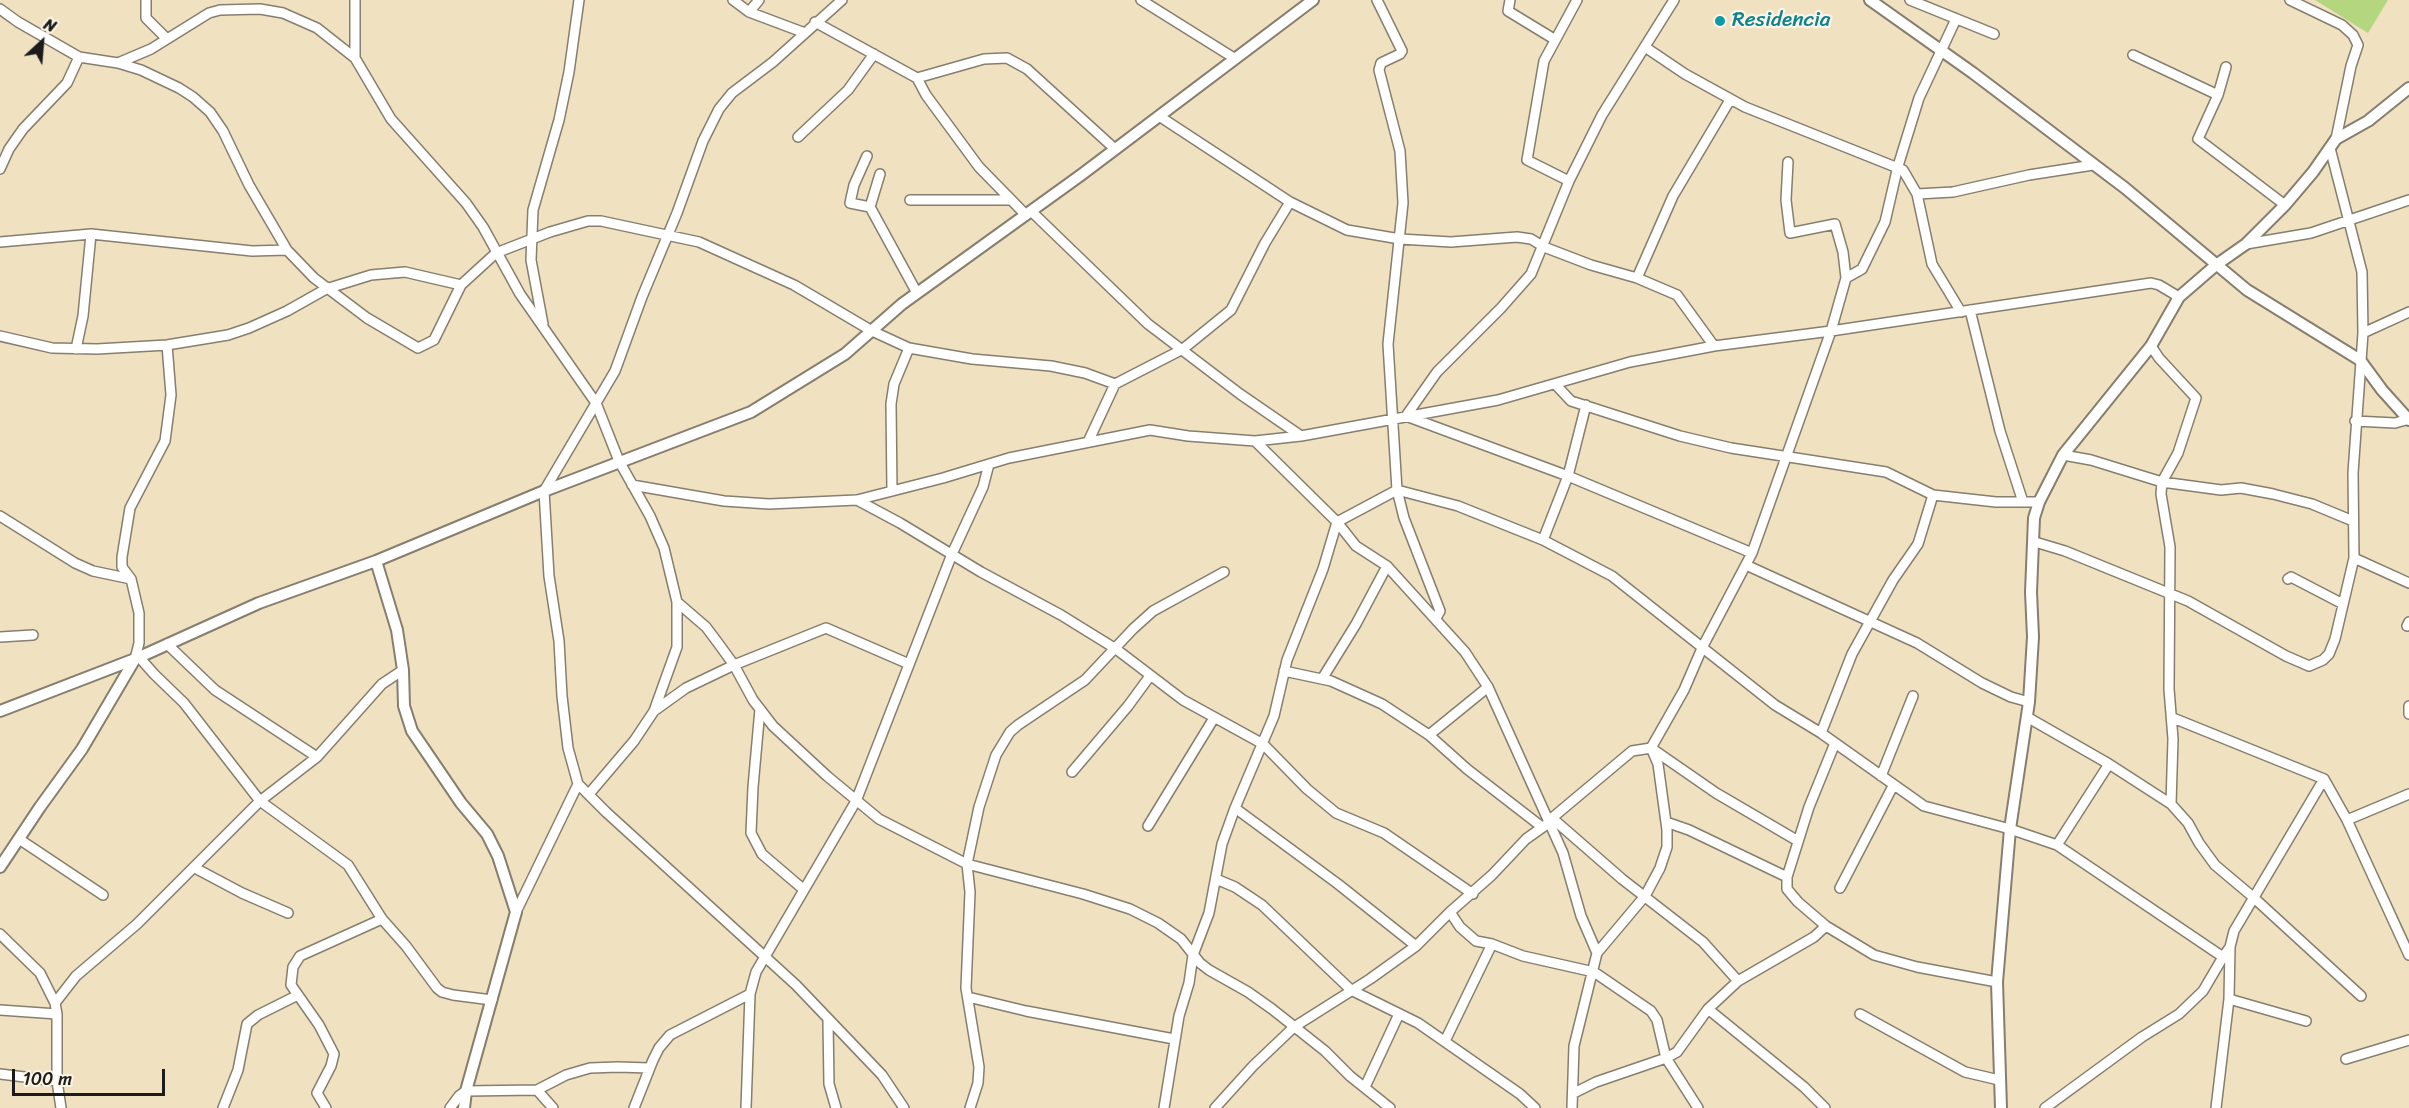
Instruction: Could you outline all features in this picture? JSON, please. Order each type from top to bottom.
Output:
[{"type":"street","points":[[146,0],[146,18],[166,38]]},
{"type":"street","points":[[220,10],[225,0]]},
{"type":"street","points":[[355,0],[355,58]]},
{"type":"street","points":[[543,326],[531,260],[533,210],[559,120],[569,72],[579,0]]},
{"type":"street","points":[[733,0],[749,12],[806,33]]},
{"type":"street","points":[[749,12],[759,0]]},
{"type":"street","points":[[842,0],[815,22],[806,33],[732,93],[719,109],[703,141],[669,235],[642,297],[615,371],[544,491],[549,576],[559,641],[563,707],[568,748],[578,784],[796,985],[882,1075],[904,1108]]},
{"type":"street","points":[[1141,0],[1234,58]]},
{"type":"street","points":[[0,711],[137,658],[259,603],[376,561],[544,491],[751,412],[845,354],[916,293],[1029,213],[1313,0]]},
{"type":"street","points":[[1377,0],[1402,51],[1381,63],[1378,70],[1400,151],[1403,203],[1388,344],[1394,418],[1396,490],[1404,518],[1440,611],[1436,618]]},
{"type":"street","points":[[1510,0],[1508,11],[1554,39]]},
{"type":"street","points":[[1569,181],[1527,160],[1544,61],[1577,0]]},
{"type":"street","points":[[1406,416],[1437,372],[1501,309],[1531,274],[1544,247],[1569,181],[1602,115],[1674,0]]},
{"type":"street","points":[[1870,0],[1940,49],[2125,188],[2247,290],[2360,360],[2382,390],[2409,420],[2395,423],[2355,421]]},
{"type":"street","points":[[1910,0],[1994,34]]},
{"type":"street","points":[[2034,542],[2065,551],[2171,594],[2208,611],[2259,641],[2309,666],[2323,660],[2329,654],[2335,639],[2354,558],[2355,421],[2363,333],[2362,272],[2347,220],[2333,144],[2358,45],[2353,35],[2342,25],[2290,0]]},
{"type":"street","points":[[0,9],[79,57],[118,63],[141,70],[193,97],[210,112],[223,131],[245,178],[287,250],[326,289],[367,318],[418,348],[434,340],[461,285],[496,253],[531,238],[575,224],[601,221],[699,242],[794,285],[844,312],[872,331],[909,348],[972,359],[1051,366],[1085,373],[1115,384]]},
{"type":"street","points":[[118,63],[151,49],[209,13],[220,10],[260,9],[283,13],[317,28],[355,58],[391,119],[466,203],[483,227],[520,294],[596,403],[620,462],[650,516],[664,548],[677,602],[677,647],[654,711],[634,741],[589,794]]},
{"type":"street","points":[[1846,278],[1862,269],[1885,222],[1898,166],[1919,98],[1936,66],[1940,49],[1956,19]]},
{"type":"street","points":[[815,22],[917,78],[979,167],[1010,200],[1029,213],[1148,324],[1239,394],[1301,436]]},
{"type":"street","points":[[1645,47],[1730,100],[1816,137],[1904,170],[1917,194],[1932,264],[1965,311],[2023,502]]},
{"type":"street","points":[[798,137],[848,90],[874,54]]},
{"type":"street","points":[[2133,55],[2218,95]]},
{"type":"street","points":[[0,169],[9,148],[23,129],[67,83],[79,57]]},
{"type":"street","points":[[917,78],[984,59],[1007,58],[1027,69],[1115,149]]},
{"type":"street","points":[[2226,66],[2218,95],[2198,139],[2285,205]]},
{"type":"street","points":[[2001,1108],[1997,982],[2010,829],[2029,702],[2034,518],[2039,502],[2063,455],[2151,346],[2178,297],[2216,265],[2246,244],[2285,205],[2333,144],[2368,122],[2409,88]]},
{"type":"street","points":[[1637,278],[1673,196],[1730,100]]},
{"type":"street","points":[[1159,116],[1290,202],[1347,230],[1400,239],[1451,242],[1517,237],[1531,239],[1544,247],[1591,265],[1637,278],[1677,295],[1714,346]]},
{"type":"street","points":[[867,156],[854,185],[850,202],[870,207]]},
{"type":"street","points":[[1651,748],[1684,690],[1703,646],[1752,553],[1831,332],[1846,278],[1843,252],[1835,224],[1790,233],[1786,200],[1788,162]]},
{"type":"street","points":[[1917,194],[1953,192],[2030,175],[2093,165]]},
{"type":"street","points":[[880,174],[870,207],[916,293]]},
{"type":"street","points":[[910,200],[1010,200]]},
{"type":"street","points":[[2246,244],[2290,238],[2409,200]]},
{"type":"street","points":[[1088,442],[1115,384],[1183,349],[1231,310],[1265,243],[1290,202]]},
{"type":"street","points":[[0,242],[91,234],[252,251],[287,250]]},
{"type":"street","points":[[76,349],[83,316],[91,234]]},
{"type":"street","points":[[0,336],[52,348],[120,349],[167,345],[228,335],[249,328],[287,311],[326,289],[371,274],[405,272],[461,285]]},
{"type":"street","points":[[632,485],[724,501],[769,504],[857,500],[989,464],[1150,430],[1188,436],[1255,441],[1301,436],[1498,400],[1630,362],[1714,346],[1831,332],[2151,283],[2159,285],[2178,297]]},
{"type":"street","points":[[2363,333],[2409,312]]},
{"type":"street","points":[[0,867],[82,749],[137,658],[139,613],[130,579],[122,567],[127,522],[135,497],[165,441],[171,395],[167,345]]},
{"type":"street","points":[[2151,346],[2159,358],[2196,398],[2178,453],[2162,482],[2161,494],[2170,547],[2169,689],[2173,718],[2171,804]]},
{"type":"street","points":[[892,491],[891,404],[894,384],[909,348]]},
{"type":"street","points":[[1555,384],[1571,400],[1690,438],[1731,448],[1886,472],[1933,495],[1987,502],[2039,502]]},
{"type":"street","points":[[1543,540],[1568,476],[1586,405]]},
{"type":"street","points":[[1406,416],[1568,476],[1752,553]]},
{"type":"street","points":[[1255,441],[1337,522],[1356,546],[1387,566],[1465,652],[1488,687],[1563,853],[1581,916],[1597,953]]},
{"type":"street","points":[[2063,455],[2091,460],[2162,482],[2221,490],[2241,488],[2273,494],[2312,504],[2353,521]]},
{"type":"street","points":[[746,1108],[750,994],[756,972],[856,801],[952,554],[983,487],[989,464]]},
{"type":"street","points":[[1164,1108],[1174,1039],[1189,983],[1193,955],[1209,913],[1222,844],[1274,716],[1284,671],[1323,569],[1337,522],[1396,490],[1458,506],[1543,540],[1612,576],[1775,705],[1821,733],[1924,806],[2010,829],[2057,845],[2223,957]]},
{"type":"street","points":[[1821,733],[1852,654],[1893,580],[1918,544],[1933,495]]},
{"type":"street","points":[[857,500],[981,572],[1062,615],[1116,649],[1183,700],[1263,744],[1307,789],[1336,813],[1384,833],[1473,894]]},
{"type":"street","points":[[0,516],[75,563],[93,571],[130,579]]},
{"type":"street","points":[[2354,558],[2409,583]]},
{"type":"street","points":[[376,561],[397,630],[403,670],[404,706],[412,731],[461,803],[487,834],[498,856],[516,912]]},
{"type":"street","points":[[1746,565],[1917,643],[1982,683],[2011,697],[2029,702]]},
{"type":"street","points":[[1322,679],[1356,624],[1387,566]]},
{"type":"street","points":[[970,1108],[978,1083],[979,1067],[966,971],[970,892],[967,864],[989,773],[996,755],[1010,732],[1085,680],[1153,611],[1224,572]]},
{"type":"street","points":[[2288,579],[2291,577],[2343,604]]},
{"type":"street","points":[[677,602],[706,627],[734,665],[772,726],[879,819],[967,864],[1029,878],[1130,909],[1171,931],[1209,970],[1248,992],[1294,1027],[1390,1108]]},
{"type":"street","points":[[654,711],[686,688],[734,665],[826,628],[909,664]]},
{"type":"street","points":[[0,637],[33,635]]},
{"type":"street","points":[[167,644],[215,690],[317,758]]},
{"type":"street","points":[[137,658],[184,703],[260,801],[348,865],[382,919],[442,992],[492,1000]]},
{"type":"street","points":[[55,1003],[76,976],[137,924],[260,801],[317,758],[382,684],[403,670]]},
{"type":"street","points":[[1284,671],[1322,679],[1382,704],[1429,735],[1467,770],[1548,823],[1703,942],[1737,981]]},
{"type":"street","points":[[1072,771],[1128,706],[1150,676]]},
{"type":"street","points":[[1429,735],[1488,687]]},
{"type":"street","points":[[1881,776],[1912,696]]},
{"type":"street","points":[[2409,706],[2409,714]]},
{"type":"street","points":[[760,709],[751,833],[762,854],[803,889]]},
{"type":"street","points":[[2027,717],[2109,764],[2171,804],[2188,823],[2215,865],[2361,996]]},
{"type":"street","points":[[1148,826],[1214,718]]},
{"type":"street","points":[[2173,718],[2324,779],[2346,820],[2409,955]]},
{"type":"street","points":[[1835,743],[1813,796],[1798,841],[1787,877],[1787,889],[1798,902],[1826,926],[1874,955],[1917,968],[1997,982]]},
{"type":"street","points":[[1572,1108],[1574,1046],[1597,953],[1645,896],[1660,868],[1667,847],[1658,764],[1651,748]]},
{"type":"street","points":[[1215,1108],[1253,1066],[1294,1027],[1416,946],[1450,912],[1473,894],[1527,839],[1632,751],[1651,748],[1716,793],[1798,841]]},
{"type":"street","points":[[2057,845],[2109,764]]},
{"type":"street","points":[[2216,1108],[2229,999],[2230,947],[2237,924],[2324,779]]},
{"type":"street","points":[[464,1108],[466,1091],[516,912],[578,784]]},
{"type":"street","points":[[1840,888],[1893,786]]},
{"type":"street","points":[[2346,820],[2409,794]]},
{"type":"street","points":[[1235,808],[1338,884],[1416,946]]},
{"type":"street","points":[[1666,822],[1689,830],[1787,877]]},
{"type":"street","points":[[19,839],[104,895]]},
{"type":"street","points":[[195,868],[242,894],[288,913]]},
{"type":"street","points":[[1216,879],[1235,887],[1262,905],[1351,990],[1418,1023],[1535,1108]]},
{"type":"street","points":[[1450,912],[1460,927],[1476,941],[1492,944],[1523,956],[1594,972],[1651,1011],[1657,1020],[1666,1058],[1698,1108]]},
{"type":"street","points":[[326,1108],[317,1093],[331,1066],[334,1054],[291,985],[293,967],[300,956],[382,919]]},
{"type":"street","points":[[1574,1093],[1596,1082],[1666,1058],[1677,1052],[1708,1009],[1737,981],[1814,937],[1826,926]]},
{"type":"street","points":[[0,934],[40,973],[55,1003],[57,1081],[61,1108]]},
{"type":"street","points":[[1445,1041],[1492,944]]},
{"type":"street","points":[[2045,1108],[2142,1037],[2180,1014],[2203,991],[2230,947]]},
{"type":"street","points":[[634,1108],[649,1068],[659,1048],[670,1035],[750,994]]},
{"type":"street","points":[[223,1108],[238,1070],[247,1024],[258,1015],[298,995]]},
{"type":"street","points":[[968,997],[1026,1011],[1174,1039]]},
{"type":"street","points":[[2229,999],[2306,1021]]},
{"type":"street","points":[[1708,1009],[1804,1087],[1825,1108]]},
{"type":"street","points":[[0,1010],[57,1014]]},
{"type":"street","points":[[1365,1088],[1399,1014]]},
{"type":"street","points":[[1860,1014],[1965,1072],[1999,1080]]},
{"type":"street","points":[[828,1020],[830,1084],[836,1108]]},
{"type":"street","points":[[2346,1059],[2409,1040]]},
{"type":"street","points":[[450,1108],[466,1091],[537,1089],[566,1075],[590,1068],[649,1068]]},
{"type":"street","points":[[0,1074],[57,1081]]},
{"type":"street","points":[[537,1089],[553,1108]]},
{"type":"green space","points":[[2315,0],[2388,0],[2368,33]]},
{"type":"place","name":"Residencia","points":[[1720,21]]}]
